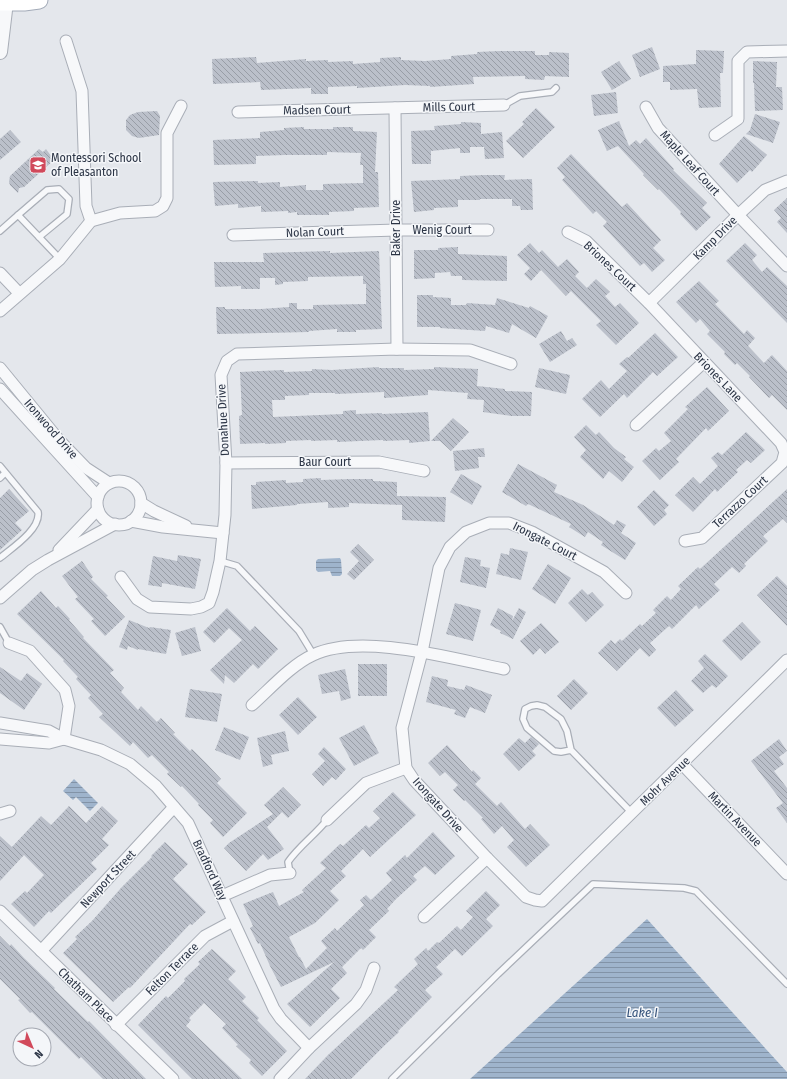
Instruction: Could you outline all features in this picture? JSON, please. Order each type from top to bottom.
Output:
[{"type":"main road","points":[[3,1],[24,2],[39,0]]},
{"type":"street","points":[[0,52],[3,1]]},
{"type":"street","points":[[66,41],[82,91],[86,206],[92,221]]},
{"type":"street","points":[[715,135],[738,119],[738,61],[747,52],[787,51]]},
{"type":"street","name":"Mills Court","points":[[395,108],[504,105]]},
{"type":"street","points":[[0,311],[60,259],[92,221],[120,213],[155,211],[163,206],[167,198],[167,133],[181,106]]},
{"type":"street","name":"Maple Leaf Court","points":[[646,107],[658,128],[787,266]]},
{"type":"street","name":"Madsen Court","points":[[238,112],[395,108]]},
{"type":"street","name":"Baker Drive","points":[[395,108],[397,349]]},
{"type":"street","name":"Kamp Drive","points":[[649,303],[765,190],[787,180]]},
{"type":"street","name":"Wenig Court","points":[[397,230],[488,230]]},
{"type":"street","name":"Nolan Court","points":[[233,235],[397,230]]},
{"type":"street","name":"Briones Court","points":[[568,232],[586,241],[649,303]]},
{"type":"street","points":[[0,273],[19,293]]},
{"type":"street","name":"Briones Lane","points":[[649,303],[781,443],[785,452]]},
{"type":"street","name":"Donahue Drive","points":[[121,577],[137,599],[150,607],[191,609],[201,607],[209,603],[220,561],[225,515],[226,463],[221,375],[227,360],[237,354],[397,349],[470,350],[510,364]]},
{"type":"street","points":[[636,425],[704,362]]},
{"type":"street","name":"Ironwood Drive","points":[[0,368],[58,440],[86,468],[109,484]]},
{"type":"street","name":"Ironwood Drive","points":[[0,389],[98,497]]},
{"type":"street","name":"Terrazzo Court","points":[[685,541],[702,538],[782,463],[785,452]]},
{"type":"street","name":"Baur Court","points":[[226,463],[379,462],[424,470]]},
{"type":"street","points":[[115,524],[105,519],[98,509],[98,497],[100,492],[109,484],[120,481],[132,485],[139,493],[141,503],[138,512],[131,521]]},
{"type":"street","points":[[141,503],[154,511],[194,529]]},
{"type":"street","points":[[48,560],[98,509]]},
{"type":"street","points":[[0,598],[32,570],[115,524],[131,521],[163,527],[223,533]]},
{"type":"street","name":"Irongate Court","points":[[422,652],[439,568],[450,547],[466,532],[489,523],[509,523],[532,532],[604,572],[626,593]]},
{"type":"street","points":[[9,643],[30,651],[65,690],[69,706],[64,739]]},
{"type":"street","points":[[252,705],[298,664],[314,654],[337,648],[376,646],[422,652],[504,669]]},
{"type":"street","name":"Irongate Drive","points":[[422,652],[402,728],[406,768],[414,780],[487,858],[526,897],[542,901]]},
{"type":"street","name":"Mohr Avenue","points":[[542,901],[787,660]]},
{"type":"street","name":"Bradford Way","points":[[0,723],[49,731],[64,739],[101,750],[130,764],[156,786],[188,823],[274,1009],[280,1019],[309,1048]]},
{"type":"street","name":"Bradford Way","points":[[0,739],[49,743],[64,739]]},
{"type":"street","name":"Martin Avenue","points":[[682,764],[787,874]]},
{"type":"street","points":[[327,820],[366,782],[406,768]]},
{"type":"street","name":"Newport Street","points":[[41,951],[174,806]]},
{"type":"street","points":[[424,917],[487,858]]},
{"type":"street","points":[[222,896],[270,875],[290,873]]},
{"type":"street","name":"Chatham Place","points":[[0,911],[173,1079]]},
{"type":"street","name":"Felton Terrace","points":[[116,1025],[205,936],[233,921]]},
{"type":"street","points":[[280,1079],[309,1048],[356,1004],[366,990],[374,968]]},
{"type":"lane","points":[[504,105],[520,96],[552,92],[556,88]]},
{"type":"lane","points":[[0,232],[47,190],[59,189],[69,199],[67,214],[39,237]]},
{"type":"lane","points":[[18,216],[60,259]]},
{"type":"lane","points":[[0,466],[38,512],[39,516],[34,528],[0,558]]},
{"type":"lane","points":[[0,478],[5,473]]},
{"type":"lane","points":[[220,561],[237,566],[299,631],[314,654]]},
{"type":"lane","points":[[0,627],[9,643]]},
{"type":"lane","points":[[571,750],[561,752],[554,751],[527,728],[523,719],[525,709],[537,705],[545,706],[561,719],[568,731],[571,750],[632,813]]},
{"type":"lane","points":[[290,873],[288,862],[327,820]]},
{"type":"lane","points":[[392,1079],[498,974],[593,884],[684,888],[696,891],[787,984]]},
{"type":"water","points":[[340,558],[342,574],[340,576],[332,576],[330,571],[318,572],[316,570],[316,561],[318,559]]},
{"type":"water","points":[[74,779],[98,803],[90,811],[76,797],[73,800],[63,791]]},
{"type":"water","name":"Lake I","points":[[647,919],[787,1072],[787,1079],[470,1079]]},
{"type":"building","points":[[652,47],[660,69],[640,77],[632,55]]},
{"type":"building","points":[[696,50],[724,51],[723,73],[720,73],[721,107],[699,108],[697,89],[670,90],[670,82],[663,82],[663,66],[696,64]]},
{"type":"building","points":[[535,51],[535,55],[549,55],[549,52],[569,53],[569,77],[545,76],[544,80],[525,79],[525,76],[473,77],[474,84],[430,87],[405,85],[357,88],[357,86],[328,87],[328,94],[311,94],[311,88],[261,90],[260,82],[213,84],[212,59],[256,57],[257,63],[306,59],[306,61],[328,60],[328,62],[353,61],[353,64],[380,62],[380,58],[401,57],[401,60],[425,61],[451,59],[451,56],[477,54],[477,52]]},
{"type":"building","points":[[619,61],[631,79],[612,90],[601,72]]},
{"type":"building","points":[[753,61],[777,62],[776,87],[782,87],[783,110],[755,111]]},
{"type":"building","points":[[616,92],[618,113],[594,116],[591,95]]},
{"type":"building","points":[[536,108],[555,127],[523,158],[506,141],[524,124],[522,122]]},
{"type":"building","points":[[157,111],[160,116],[159,135],[139,138],[132,136],[126,130],[126,120],[130,115],[138,112]]},
{"type":"building","points":[[755,114],[780,122],[773,143],[746,134],[750,130]]},
{"type":"building","points":[[619,121],[629,146],[636,140],[640,144],[646,138],[674,169],[673,170],[707,203],[702,208],[711,217],[696,231],[680,214],[681,212],[643,175],[644,174],[618,146],[607,151],[598,130]]},
{"type":"building","points":[[461,122],[481,123],[481,134],[502,132],[504,158],[485,159],[484,147],[470,147],[470,153],[460,153],[460,148],[431,151],[431,164],[412,164],[411,131],[435,130],[434,126],[461,124]]},
{"type":"building","points":[[304,127],[304,129],[353,127],[353,131],[377,132],[375,172],[378,172],[379,207],[354,208],[354,211],[329,212],[329,215],[297,215],[297,212],[288,213],[288,211],[261,212],[261,206],[238,208],[238,204],[215,206],[213,182],[280,182],[280,187],[306,185],[306,190],[323,190],[323,184],[363,183],[363,165],[360,165],[361,153],[327,152],[327,155],[256,156],[256,164],[214,165],[213,140],[260,138],[260,132],[284,130],[284,128]]},
{"type":"building","points":[[10,130],[21,142],[0,160],[0,139]]},
{"type":"building","points":[[744,136],[767,155],[752,172],[750,170],[737,183],[719,164]]},
{"type":"building","points":[[39,149],[43,152],[46,149],[54,160],[24,187],[19,188],[18,193],[10,185],[10,176]]},
{"type":"building","points":[[571,154],[622,207],[627,203],[661,240],[653,248],[665,260],[652,272],[644,263],[640,266],[603,226],[607,222],[596,211],[593,214],[562,180],[565,177],[557,168]]},
{"type":"building","points":[[505,175],[504,180],[532,179],[533,210],[521,210],[520,206],[512,206],[512,199],[480,199],[458,200],[458,207],[434,208],[434,210],[414,212],[411,181],[460,179],[460,176]]},
{"type":"building","points":[[787,198],[787,233],[777,222],[781,218],[774,210]]},
{"type":"building","points":[[530,243],[539,253],[542,250],[558,267],[567,259],[579,272],[575,276],[587,288],[596,279],[610,292],[605,296],[615,307],[620,303],[639,323],[616,345],[596,325],[601,321],[571,291],[566,296],[541,270],[531,281],[524,274],[530,268],[517,255]]},
{"type":"building","points":[[745,243],[757,255],[752,260],[762,272],[767,267],[787,286],[787,323],[726,261]]},
{"type":"building","points":[[458,247],[458,254],[507,256],[507,281],[462,280],[462,276],[451,276],[450,272],[435,273],[435,278],[414,279],[414,250],[438,250],[438,248]]},
{"type":"building","points":[[330,251],[330,253],[379,251],[382,329],[356,330],[356,332],[337,332],[337,329],[309,332],[217,334],[216,307],[225,307],[225,309],[261,309],[289,307],[289,303],[297,303],[297,309],[313,309],[313,305],[366,304],[366,284],[363,284],[363,276],[308,277],[308,281],[283,282],[283,284],[275,285],[275,278],[260,278],[260,289],[241,289],[241,286],[215,287],[214,262],[264,262],[263,253]]},
{"type":"building","points":[[699,281],[719,301],[715,304],[744,334],[747,330],[755,338],[748,346],[764,363],[772,355],[787,371],[787,410],[772,395],[769,398],[737,363],[735,365],[724,354],[725,352],[707,334],[710,331],[700,319],[696,323],[676,302]]},
{"type":"building","points":[[417,295],[433,295],[433,297],[451,298],[451,305],[466,305],[467,303],[495,305],[497,298],[529,308],[530,306],[548,316],[536,338],[512,324],[509,333],[486,326],[485,331],[440,327],[417,327]]},
{"type":"building","points":[[561,331],[567,341],[572,338],[577,345],[550,362],[539,344]]},
{"type":"building","points":[[655,333],[678,357],[657,376],[653,372],[627,398],[624,394],[600,417],[582,399],[601,380],[609,389],[627,371],[619,364],[627,357],[628,358]]},
{"type":"building","points":[[379,367],[404,368],[404,370],[434,369],[434,367],[478,369],[477,386],[505,389],[505,391],[532,392],[531,416],[511,416],[483,412],[484,400],[467,399],[468,393],[428,390],[428,395],[384,398],[384,392],[335,394],[309,393],[309,395],[285,396],[285,400],[272,400],[273,417],[343,414],[343,411],[356,410],[356,414],[428,412],[430,441],[409,443],[409,440],[337,442],[337,440],[311,440],[286,441],[286,443],[240,444],[239,416],[242,415],[240,372],[284,370],[284,372],[312,371],[312,369],[332,370]]},
{"type":"building","points":[[539,368],[570,375],[566,394],[535,387]]},
{"type":"building","points":[[707,387],[729,411],[708,431],[706,428],[676,459],[679,462],[660,480],[642,461],[656,448],[659,451],[671,441],[664,433],[688,409],[685,407]]},
{"type":"building","points":[[453,418],[469,432],[451,451],[440,441],[431,441]]},
{"type":"building","points":[[586,425],[596,435],[599,432],[614,448],[626,457],[624,459],[634,467],[622,482],[609,471],[603,479],[580,457],[586,450],[574,437]]},
{"type":"building","points":[[746,432],[765,450],[751,463],[747,460],[736,470],[738,472],[717,492],[715,489],[693,512],[675,495],[693,477],[700,484],[718,466],[711,458],[718,452],[722,455]]},
{"type":"building","points":[[484,448],[485,457],[478,457],[479,468],[455,471],[453,451]]},
{"type":"building","points":[[518,464],[557,485],[554,492],[583,505],[614,525],[617,520],[626,525],[621,533],[636,543],[625,560],[601,545],[603,542],[588,532],[585,537],[569,527],[571,524],[528,504],[526,506],[502,492]]},
{"type":"building","points":[[461,474],[482,486],[472,505],[450,492]]},
{"type":"building","points":[[321,478],[321,480],[373,479],[373,481],[397,482],[397,496],[446,497],[445,522],[402,520],[402,505],[349,503],[349,507],[328,508],[328,502],[252,509],[251,485],[256,485],[256,482],[286,480],[286,483],[303,482],[303,479]]},
{"type":"building","points":[[9,489],[29,511],[15,523],[22,530],[0,550],[0,498]]},
{"type":"building","points":[[787,489],[787,523],[783,519],[763,536],[768,541],[744,564],[746,566],[739,573],[732,567],[714,584],[720,590],[699,609],[696,605],[672,629],[669,626],[650,643],[656,650],[649,657],[640,648],[617,671],[598,653],[611,640],[615,644],[620,639],[622,641],[640,624],[642,626],[656,613],[653,610],[667,596],[671,600],[681,589],[678,586],[698,567],[700,569]]},
{"type":"building","points":[[654,490],[669,505],[664,510],[667,514],[654,526],[637,507]]},
{"type":"building","points":[[358,544],[374,560],[354,580],[347,574],[359,561],[350,552]]},
{"type":"building","points":[[510,548],[528,552],[521,580],[496,574],[501,553],[509,555]]},
{"type":"building","points":[[178,555],[201,559],[195,589],[162,583],[162,587],[148,585],[153,556],[177,561]]},
{"type":"building","points":[[465,557],[481,560],[480,566],[490,568],[486,588],[460,582]]},
{"type":"building","points":[[82,561],[93,577],[91,579],[108,596],[106,597],[125,617],[105,636],[91,621],[94,619],[75,599],[78,597],[62,576]]},
{"type":"building","points":[[548,564],[571,578],[555,604],[532,589]]},
{"type":"building","points":[[777,576],[787,586],[787,626],[757,595]]},
{"type":"building","points":[[582,589],[588,595],[592,592],[604,605],[586,622],[568,603]]},
{"type":"building","points":[[41,591],[56,608],[58,606],[70,619],[69,620],[84,637],[83,638],[114,670],[110,673],[124,688],[121,692],[138,710],[141,706],[157,722],[161,718],[175,733],[173,734],[190,751],[192,749],[221,779],[217,783],[247,813],[223,837],[210,823],[213,820],[182,786],[181,787],[167,774],[169,772],[152,755],[148,758],[133,742],[130,746],[99,717],[103,714],[88,698],[91,695],[76,679],[78,677],[63,661],[64,660],[17,614]]},
{"type":"building","points":[[455,603],[481,610],[473,641],[446,634]]},
{"type":"building","points":[[227,608],[250,631],[255,626],[278,649],[258,669],[253,664],[234,683],[225,675],[224,684],[210,670],[242,640],[229,628],[214,643],[203,632]]},
{"type":"building","points":[[498,608],[513,616],[512,621],[519,608],[526,612],[513,639],[500,633],[501,631],[490,625]]},
{"type":"building","points":[[129,620],[149,628],[171,630],[166,654],[138,650],[128,646],[127,650],[119,647]]},
{"type":"building","points":[[742,622],[761,642],[741,661],[722,641]]},
{"type":"building","points":[[541,623],[559,642],[545,654],[540,648],[533,655],[520,641]]},
{"type":"building","points":[[195,627],[201,651],[182,656],[175,633]]},
{"type":"building","points":[[705,654],[728,676],[716,688],[712,685],[703,693],[691,681],[704,668],[698,661]]},
{"type":"building","points":[[358,664],[387,664],[387,696],[358,696]]},
{"type":"building","points":[[0,667],[21,681],[27,673],[42,684],[24,710],[0,693]]},
{"type":"building","points":[[345,669],[351,698],[341,701],[339,691],[322,694],[318,675]]},
{"type":"building","points":[[432,676],[448,680],[447,686],[464,690],[466,685],[492,695],[485,713],[470,707],[465,718],[454,714],[456,710],[426,702]]},
{"type":"building","points":[[574,679],[588,693],[571,710],[557,696]]},
{"type":"building","points":[[190,689],[222,694],[217,722],[185,717]]},
{"type":"building","points":[[676,690],[694,710],[675,727],[657,708]]},
{"type":"building","points":[[298,697],[317,717],[298,735],[279,715]]},
{"type":"building","points":[[364,725],[379,753],[354,766],[339,738]]},
{"type":"building","points":[[224,727],[249,737],[240,760],[215,750]]},
{"type":"building","points":[[285,731],[289,751],[271,755],[273,764],[263,767],[257,738]]},
{"type":"building","points":[[531,737],[539,744],[532,751],[536,755],[519,771],[503,754],[519,738],[525,743]]},
{"type":"building","points":[[779,739],[787,751],[779,757],[784,764],[774,771],[787,788],[787,823],[776,808],[783,803],[751,761]]},
{"type":"building","points":[[447,745],[472,772],[473,770],[481,778],[475,784],[497,806],[501,802],[525,829],[530,824],[550,845],[526,867],[507,847],[514,840],[502,826],[494,834],[481,819],[483,818],[453,790],[458,785],[445,772],[440,776],[428,763]]},
{"type":"building","points":[[324,747],[346,769],[336,780],[332,777],[323,786],[312,774],[325,761],[318,754]]},
{"type":"building","points":[[283,787],[301,805],[288,818],[282,812],[267,827],[284,849],[268,860],[263,854],[246,871],[224,848],[229,843],[273,814],[264,805]]},
{"type":"building","points":[[393,792],[416,815],[370,857],[363,849],[341,871],[346,876],[330,891],[339,900],[315,923],[289,937],[306,969],[327,948],[321,941],[335,928],[337,931],[364,905],[360,900],[366,895],[371,900],[392,880],[386,873],[405,855],[407,858],[433,832],[455,856],[435,875],[425,866],[413,876],[417,880],[396,899],[387,909],[389,911],[369,930],[376,937],[363,950],[361,948],[342,967],[347,973],[331,989],[340,998],[310,1027],[287,1004],[334,962],[281,987],[260,943],[258,944],[250,928],[253,926],[243,904],[273,892],[279,906],[304,892],[302,890],[326,868],[320,863],[340,844],[343,846],[366,825],[369,828],[380,818],[373,811]]},
{"type":"building","points":[[69,806],[86,823],[102,806],[118,821],[102,839],[109,845],[91,863],[97,869],[51,913],[49,911],[34,927],[11,904],[25,891],[27,893],[44,875],[24,855],[0,881],[0,836],[12,847],[41,816],[51,825]]},
{"type":"building","points":[[165,842],[188,864],[173,879],[206,912],[192,925],[190,924],[130,988],[129,987],[113,1002],[63,953],[77,939],[75,937],[92,921]]},
{"type":"building","points":[[486,891],[500,905],[486,919],[493,926],[462,956],[455,949],[436,967],[443,974],[425,990],[432,997],[398,1031],[399,1032],[351,1079],[305,1079],[328,1055],[398,990],[394,987],[418,964],[414,959],[426,948],[428,951],[437,942],[439,943],[457,926],[461,930],[473,917],[466,911]]},
{"type":"building","points":[[0,936],[10,946],[11,944],[55,988],[54,989],[88,1022],[89,1021],[146,1079],[103,1079],[81,1057],[79,1059],[52,1032],[52,1027],[47,1027],[32,1012],[30,1013],[18,1000],[20,999],[0,979]]},
{"type":"building","points":[[212,949],[236,971],[228,979],[246,997],[242,1001],[259,1018],[257,1020],[287,1051],[262,1076],[249,1063],[251,1060],[236,1046],[238,1045],[222,1028],[226,1024],[204,1003],[189,1018],[191,1020],[186,1026],[242,1079],[192,1079],[138,1025],[166,996],[168,998],[185,981],[184,979],[200,964],[198,962]]},
{"type":"place","name":"Montessori School of Pleasanton","points":[[38,165]]}]
